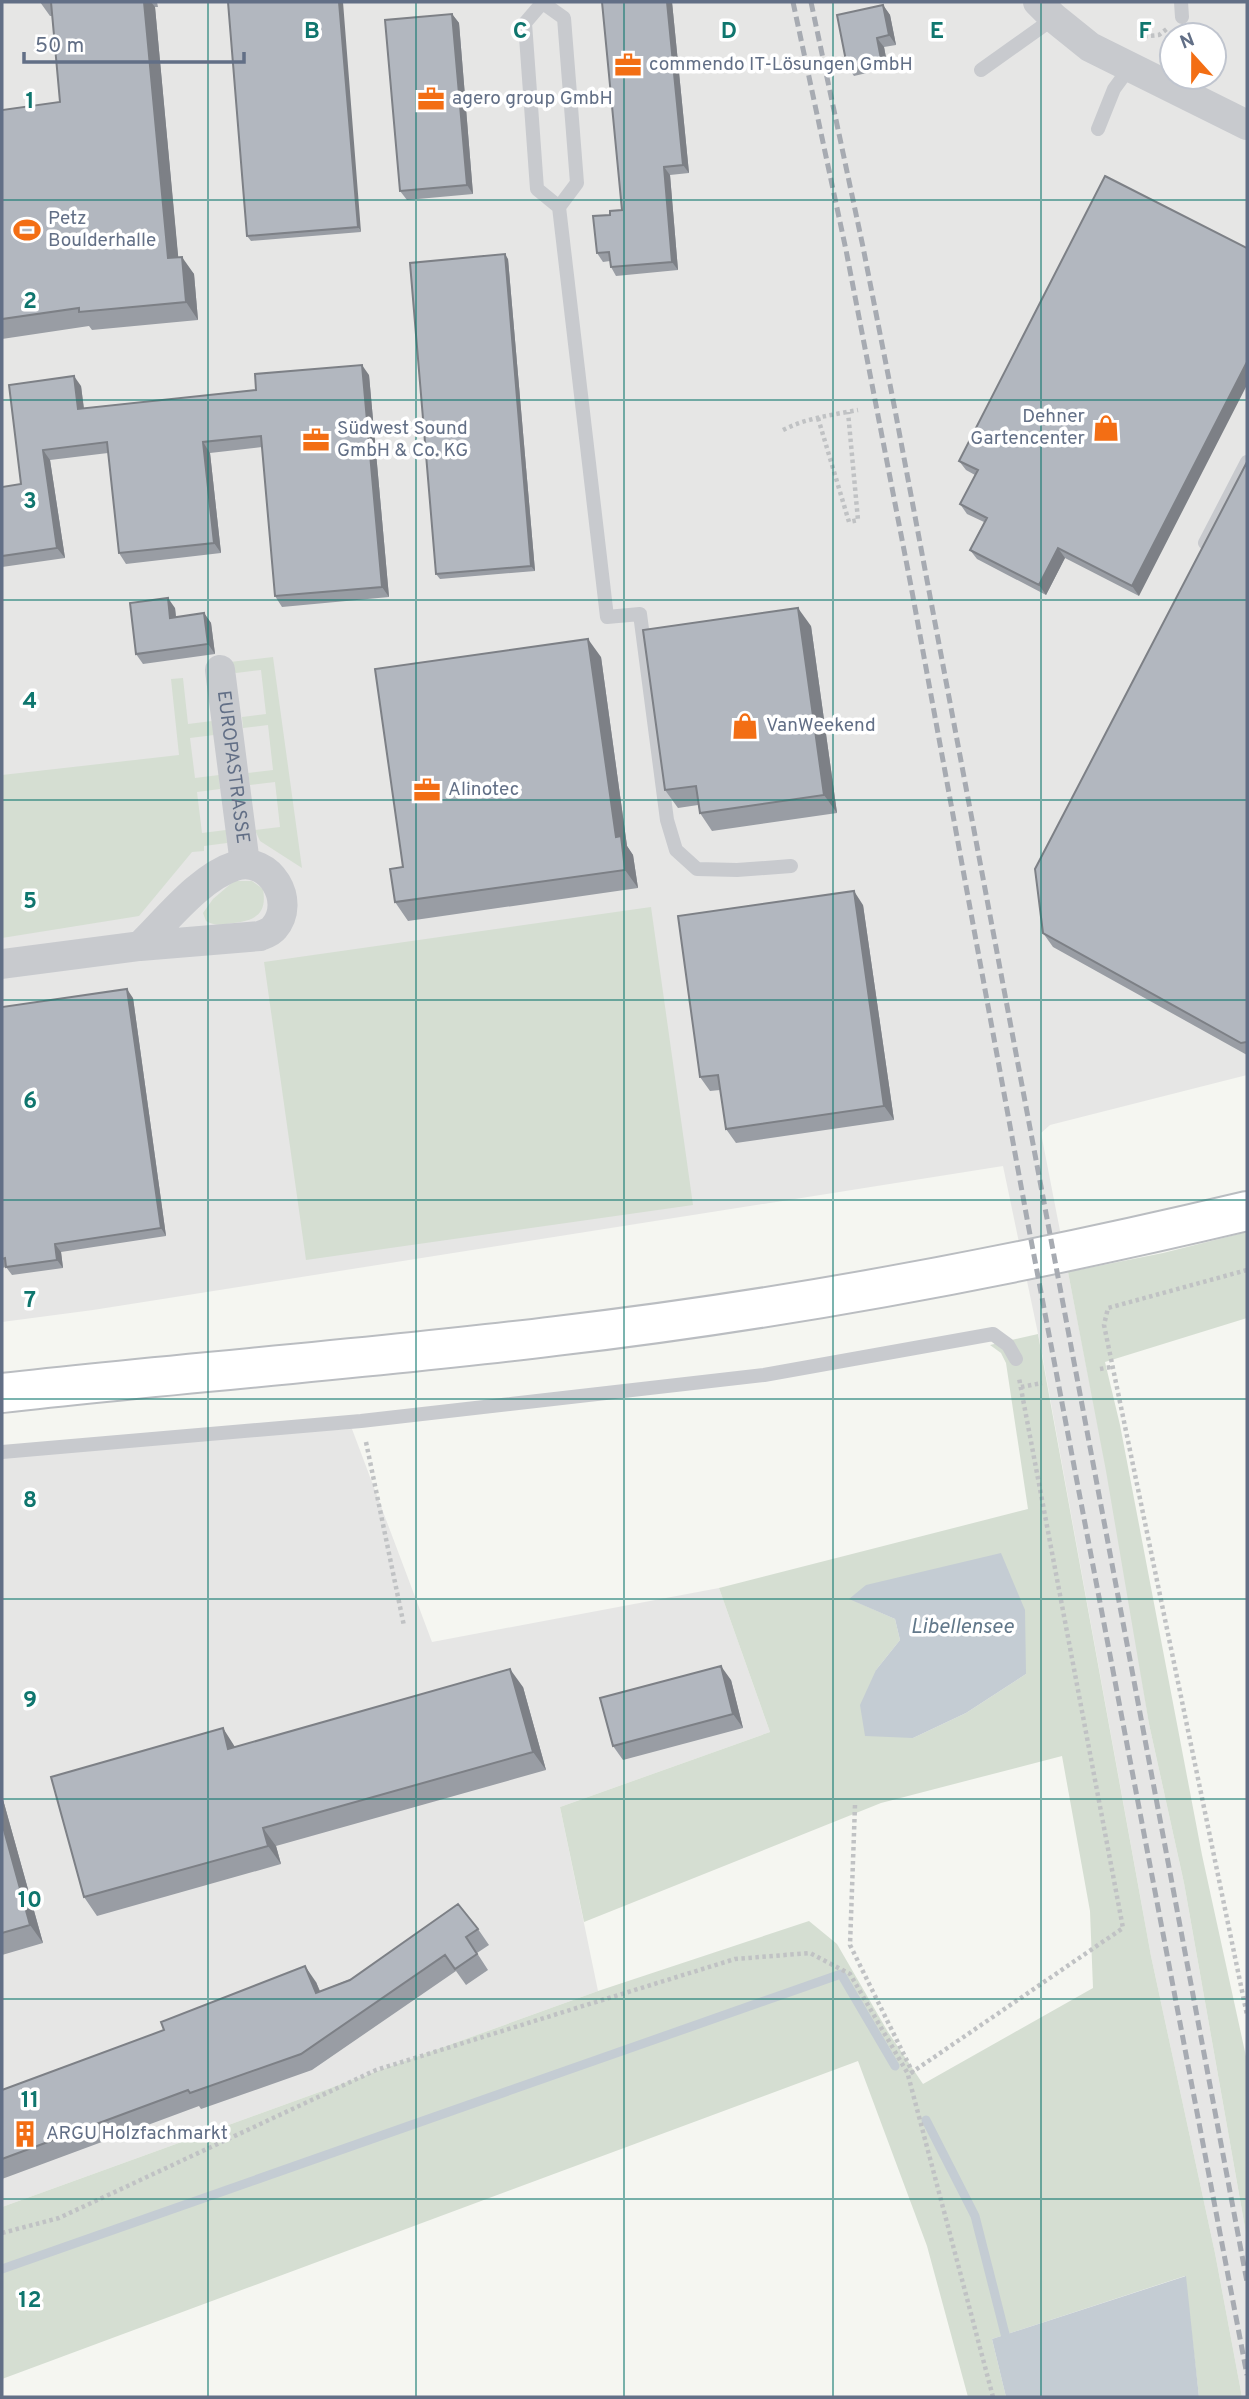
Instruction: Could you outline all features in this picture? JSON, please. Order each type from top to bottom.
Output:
[{"type":"main road","points":[[2,1393],[556,1336],[770,1306],[987,1267],[1247,1211]]},
{"type":"street","points":[[1046,10],[1090,47],[1247,125]]},
{"type":"street","name":"EUROPASTRASSE","points":[[220,670],[245,864]]},
{"type":"street","name":"EUROPASTRASSE","points":[[2,964],[141,946],[260,936],[273,929],[281,915],[282,900],[276,884],[268,872],[257,865],[233,867],[211,878],[141,946]]},
{"type":"lane","points":[[559,207],[537,190],[525,23],[543,2],[564,18],[577,183],[559,207],[607,617],[640,614],[667,820],[676,850],[697,869],[737,870],[791,866]]},
{"type":"lane","points":[[1181,2],[1182,17]]},
{"type":"lane","points":[[981,70],[1046,10]]},
{"type":"lane","points":[[1098,129],[1114,89],[1130,67]]},
{"type":"lane","points":[[1197,558],[1247,461]]},
{"type":"lane","points":[[2,1452],[361,1421],[764,1375],[993,1335],[1008,1345],[1016,1360]]},
{"type":"path","points":[[783,430],[794,424],[858,410]]},
{"type":"path","points":[[818,418],[849,522],[859,520],[848,412]]},
{"type":"path","points":[[1247,1270],[1108,1308],[1104,1325],[1247,2015]]},
{"type":"path","points":[[911,2074],[1123,1928],[1016,1360]]},
{"type":"path","points":[[1101,1369],[1111,1367]]},
{"type":"path","points":[[1021,1387],[1042,1382]]},
{"type":"path","points":[[361,1421],[404,1626]]},
{"type":"path","points":[[855,1805],[849,1945],[911,2074],[993,2397]]},
{"type":"path","points":[[2,2233],[59,2218],[376,2070],[735,1959],[810,1953],[850,1974],[911,2074]]},
{"type":"shaded area","points":[[2,2],[1247,2],[1247,1075],[1050,1125],[1041,1133],[1118,1529],[1149,1724],[1184,1883],[1247,2239],[1247,2397],[1242,2397],[1215,2253],[1151,1956],[1041,1348],[1003,1166],[93,1310],[2,1322]]},
{"type":"shaded area","points":[[273,657],[302,868],[260,841],[255,830],[280,827],[275,782],[250,785],[248,773],[273,770],[268,725],[243,728],[242,717],[266,714],[261,670],[236,673],[221,663]]},
{"type":"shaded area","points":[[183,678],[188,724],[212,721],[214,735],[190,738],[195,778],[219,775],[220,789],[197,792],[202,833],[226,830],[227,843],[204,846],[204,851],[192,852],[139,916],[2,938],[2,775],[179,755],[171,679]]},
{"type":"shaded area","points":[[234,881],[252,881],[263,889],[262,910],[249,920],[234,923],[217,925],[206,921],[203,913],[213,899]]},
{"type":"shaded area","points":[[651,907],[693,1205],[306,1260],[264,962]]},
{"type":"shaded area","points":[[1247,1232],[1247,1318],[1105,1362],[1120,1425],[1202,1855],[1247,2061],[1247,2239],[1184,1883],[1149,1724],[1106,1471],[1068,1272],[1163,1253]]},
{"type":"shaded area","points":[[1038,1334],[1151,1956],[1215,2253],[1242,2397],[1199,2397],[1185,2276],[992,2339],[1006,2397],[968,2397],[927,2246],[858,2061],[2,2379],[2,2207],[598,1991],[809,1921],[837,1944],[888,2032],[923,2084],[1093,1988],[1090,1911],[1062,1756],[881,1803],[584,1922],[560,1807],[770,1732],[719,1588],[1028,1509],[1006,1363],[1001,1353],[990,1345]],"holes":[[[850,1599],[1026,1674],[966,1713],[913,1738],[876,1670],[900,1640],[895,1619]]]},
{"type":"shaded area","points":[[352,1429],[432,1642],[719,1588],[770,1732],[560,1807],[598,1991],[2,2207],[2,1446]]},
{"type":"water","name":"Libellensee","points":[[1001,1553],[1025,1610],[1026,1674],[966,1713],[913,1738],[865,1736],[860,1705],[876,1670],[900,1640],[895,1619],[849,1599],[866,1585]]},
{"type":"water","points":[[1186,2276],[1199,2397],[1006,2397],[992,2339]]},
{"type":"building","points":[[51,2],[144,2],[168,258],[182,257],[186,302],[79,312],[79,308],[2,319],[2,110],[60,102]]},
{"type":"building","points":[[228,2],[339,2],[358,227],[247,236]]},
{"type":"building","points":[[602,2],[667,2],[683,165],[664,167],[672,262],[611,267],[609,252],[597,253],[593,216],[610,215],[610,211],[622,210]]},
{"type":"building","points":[[883,5],[889,35],[877,38],[881,59],[847,66],[837,15]]},
{"type":"building","points":[[452,14],[467,185],[400,191],[385,20]]},
{"type":"building","name":"Dehner Gartencenter","points":[[1105,176],[1247,248],[1247,362],[1132,586],[1058,548],[1039,585],[970,550],[987,518],[960,504],[978,470],[959,461]]},
{"type":"building","points":[[505,254],[531,566],[436,574],[410,263]]},
{"type":"building","points":[[362,365],[382,587],[275,596],[261,436],[203,442],[214,543],[119,553],[107,442],[43,450],[57,548],[2,556],[2,487],[21,484],[9,385],[74,376],[78,409],[256,390],[255,374]]},
{"type":"building","points":[[1247,462],[1247,1042],[1241,1043],[1043,933],[1035,869]]},
{"type":"building","points":[[168,598],[170,618],[204,613],[208,644],[136,654],[130,603]]},
{"type":"building","name":"VanWeekend","points":[[798,608],[824,795],[700,813],[696,786],[665,790],[643,630]]},
{"type":"building","points":[[588,639],[616,837],[621,836],[625,870],[395,902],[390,869],[403,867],[375,669]]},
{"type":"building","points":[[854,891],[884,1106],[726,1129],[718,1075],[700,1077],[678,916]]},
{"type":"building","points":[[127,989],[161,1228],[55,1244],[57,1260],[6,1267],[5,1258],[2,1259],[2,1007]]},
{"type":"building","points":[[721,1666],[733,1714],[613,1746],[600,1698]]},
{"type":"building","points":[[510,1669],[533,1752],[263,1828],[268,1846],[84,1897],[51,1777],[223,1728],[228,1749]]},
{"type":"building","points":[[2,1823],[30,1925],[2,1933]]},
{"type":"building","points":[[458,1904],[478,1929],[466,1937],[477,1954],[455,1969],[445,1955],[301,2054],[190,2093],[188,2090],[2,2159],[2,2090],[164,2030],[161,2022],[305,1966],[316,1993],[350,1980]]},
{"type":"waterway","points":[[2,2269],[841,1974],[895,2066]]},
{"type":"waterway","points":[[926,2120],[975,2216],[1005,2334]]},
{"type":"railway","points":[[793,2],[846,250],[911,586],[1028,1224],[1247,2375]]},
{"type":"railway","points":[[811,2],[895,410],[1247,2282]]},
{"type":"place","name":"commendo IT-Lösungen GmbH","points":[[628,65]]},
{"type":"place","name":"agero group GmbH","points":[[431,99]]},
{"type":"place","name":"Petz Boulderhalle","points":[[27,230]]},
{"type":"place","name":"Dehner Gartencenter","points":[[1106,428]]},
{"type":"place","name":"Südwest Sound GmbH & Co. KG","points":[[316,440]]},
{"type":"place","name":"VanWeekend","points":[[745,726]]},
{"type":"place","name":"Alinotec","points":[[427,790]]},
{"type":"place","name":"ARGU Holzfachmarkt","points":[[25,2134]]}]
